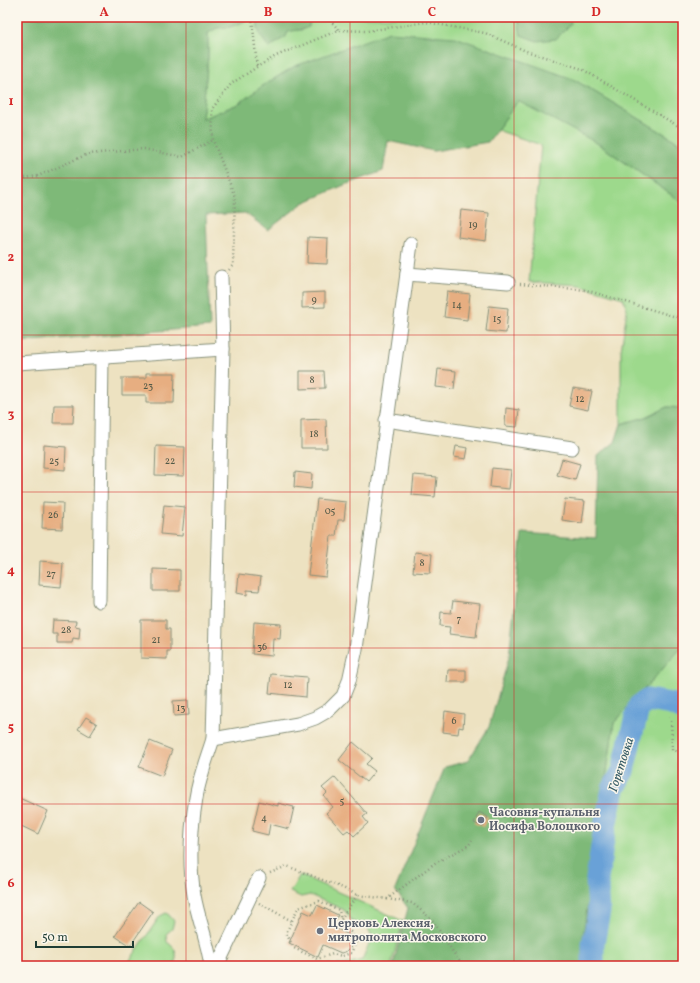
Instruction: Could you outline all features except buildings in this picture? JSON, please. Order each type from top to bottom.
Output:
[{"type":"street","points":[[213,740],[298,724],[315,718],[329,710],[343,696],[349,680],[356,649],[411,244]]},
{"type":"street","points":[[407,274],[508,282]]},
{"type":"street","points":[[211,966],[194,895],[192,840],[196,797],[203,769],[213,740],[223,349],[221,277]]},
{"type":"street","points":[[17,363],[223,349]]},
{"type":"street","points":[[99,601],[102,357]]},
{"type":"street","points":[[386,420],[572,448]]},
{"type":"street","points":[[217,966],[259,878]]},
{"type":"path","points":[[252,17],[257,66]]},
{"type":"path","points":[[327,17],[339,30]]},
{"type":"path","points":[[221,277],[233,266],[235,197],[213,140],[212,109],[231,84],[257,66],[276,56],[339,30],[367,31],[426,22],[485,33],[526,51],[582,69],[683,129]]},
{"type":"path","points":[[17,178],[38,176],[88,154],[144,149],[182,157],[213,140]]},
{"type":"path","points":[[508,282],[586,290],[683,319]]},
{"type":"path","points":[[671,717],[672,748],[683,754]]},
{"type":"path","points":[[387,900],[435,863],[469,845],[472,840]]},
{"type":"path","points":[[259,878],[287,866],[357,895],[412,903],[433,921],[463,966]]},
{"type":"path","points":[[340,920],[357,895]]},
{"type":"path","points":[[319,902],[339,910],[342,926],[352,932],[356,942],[351,953],[342,956],[333,954],[318,959],[294,948],[286,933],[292,921],[298,908],[319,902]]},
{"type":"path","points":[[267,908],[292,921]]},
{"type":"green space","points":[[17,17],[246,17],[245,21],[230,27],[217,28],[208,33],[208,57],[202,119],[238,104],[264,85],[295,66],[389,32],[455,37],[573,79],[683,145],[683,203],[597,143],[518,101],[488,142],[434,151],[388,141],[383,171],[342,186],[303,203],[268,230],[245,213],[206,215],[210,327],[17,342]]},
{"type":"green space","points":[[246,17],[258,17],[258,28],[269,48],[285,38],[288,32],[303,30],[310,17],[518,17],[521,35],[571,24],[569,17],[683,17],[683,145],[573,79],[295,66],[264,85],[238,104],[202,119],[208,57],[208,33],[217,28],[230,27],[245,21]]},
{"type":"green space","points":[[258,17],[310,17],[309,27],[288,32],[285,38],[269,48],[260,35],[258,28]]},
{"type":"green space","points":[[518,17],[569,17],[571,24],[556,39],[537,41],[521,35]]},
{"type":"green space","points":[[518,100],[597,143],[683,203],[683,408],[667,407],[646,417],[621,424],[621,351],[627,309],[623,298],[579,285],[529,282],[541,145],[497,130]]},
{"type":"green space","points":[[667,407],[683,408],[683,646],[614,723],[583,936],[587,966],[393,966],[408,908],[395,890],[445,767],[468,761],[489,727],[509,657],[522,533],[596,538],[598,456],[615,442],[621,424],[646,417]]},
{"type":"green space","points":[[683,646],[683,966],[587,966],[583,936],[614,723]]},
{"type":"green space","points":[[300,875],[403,921],[391,966],[320,966],[321,964],[342,965],[362,960],[372,937],[369,930],[352,921],[344,910],[310,895],[301,897],[290,892]]},
{"type":"green space","points":[[166,913],[174,921],[172,929],[166,934],[167,942],[176,952],[174,966],[126,966],[160,916]]},
{"type":"waterway","name":"Горетовка","points":[[593,966],[593,944],[599,912],[597,879],[606,821],[613,789],[623,771],[639,706],[648,700],[671,704],[683,709]]},
{"type":"place","name":"Часовня-купальня Иосифа Волоцкого","points":[[481,820]]},
{"type":"place","name":"Церковь Алексия, митрополита Московского","points":[[320,931]]}]
